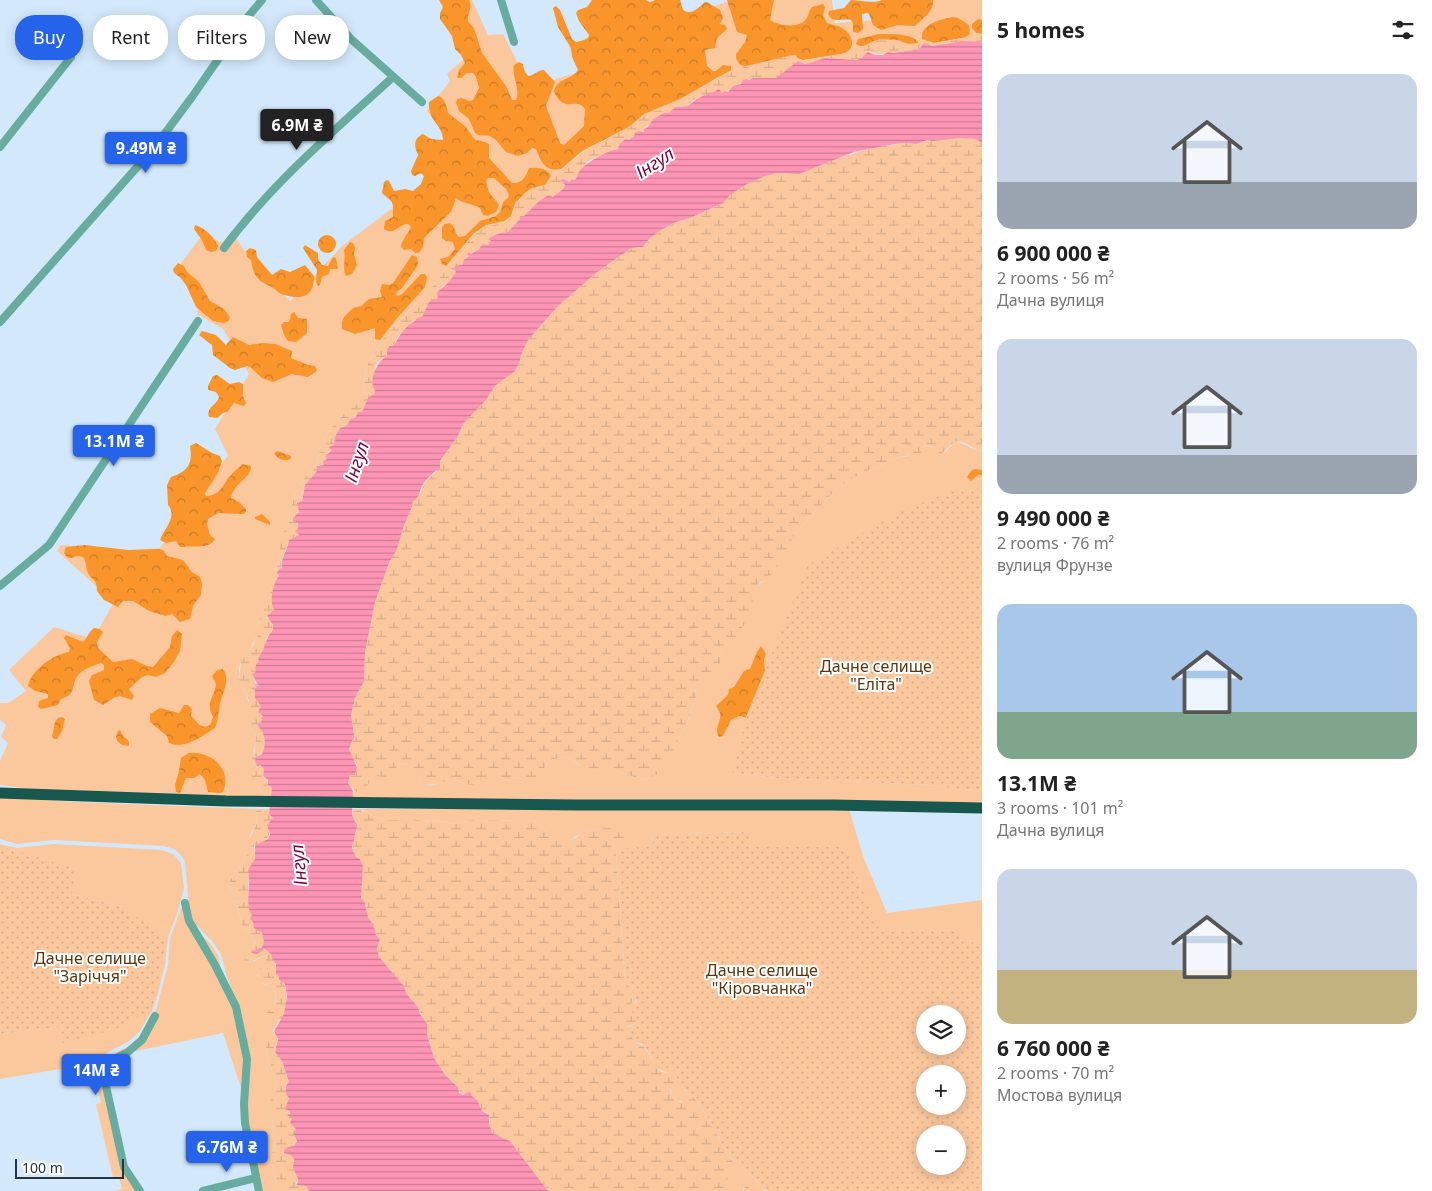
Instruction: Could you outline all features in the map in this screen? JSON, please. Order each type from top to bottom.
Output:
[{"type":"highway","points":[[0,794],[364,803],[577,805],[833,804],[982,808]]},
{"type":"street","points":[[0,322],[154,148],[246,19],[262,0]]},
{"type":"street","points":[[316,0],[351,39],[422,102]]},
{"type":"street","points":[[501,0],[514,42]]},
{"type":"street","points":[[0,147],[69,60]]},
{"type":"street","points":[[224,248],[266,196],[393,77]]},
{"type":"street","points":[[0,586],[49,545],[198,321]]},
{"type":"street","points":[[185,903],[189,921],[215,965],[236,1008],[247,1059],[244,1104],[245,1122],[259,1191]]},
{"type":"street","points":[[140,1191],[124,1166],[104,1077],[106,1066],[112,1060],[128,1052],[142,1040],[155,1016]]},
{"type":"street","points":[[203,1191],[256,1178]]},
{"type":"green space","points":[[439,0],[469,0],[468,21],[474,28],[482,53],[506,86],[512,100],[516,100],[517,96],[513,69],[514,65],[519,62],[523,64],[528,76],[544,70],[555,82],[546,106],[560,143],[564,145],[584,126],[585,109],[578,104],[564,103],[558,99],[554,92],[558,84],[578,70],[572,57],[571,48],[558,27],[553,8],[556,6],[560,10],[572,39],[576,42],[585,40],[589,35],[576,13],[578,10],[587,7],[592,0],[646,0],[650,2],[655,0],[680,0],[683,10],[686,12],[695,10],[707,2],[720,10],[723,18],[720,24],[725,25],[727,29],[717,38],[715,48],[705,50],[707,66],[716,71],[723,65],[731,66],[731,70],[680,99],[644,114],[629,127],[582,151],[561,169],[551,169],[544,165],[536,149],[532,148],[527,153],[518,156],[506,152],[490,136],[478,135],[475,133],[469,119],[459,111],[456,103],[457,99],[473,100],[479,88],[473,73],[467,73],[461,78],[457,78],[459,70],[465,63],[455,49],[452,36],[440,19],[443,7]]},
{"type":"green space","points":[[440,0],[472,0],[488,35],[503,34],[530,87],[579,72],[569,47],[590,36],[683,17],[732,0],[832,0],[835,23],[914,17],[917,0],[982,0],[982,34],[976,33],[934,43],[864,46],[853,48],[847,53],[799,61],[746,66],[716,78],[687,98],[644,116],[632,125],[582,152],[560,171],[554,173],[546,185],[531,189],[526,193],[516,204],[512,215],[504,223],[487,226],[473,235],[435,284],[388,333],[371,357],[366,369],[363,392],[357,404],[339,418],[322,441],[317,463],[300,484],[293,499],[289,523],[280,545],[280,554],[270,594],[257,626],[257,637],[239,667],[239,680],[250,707],[249,727],[256,736],[252,775],[267,797],[29,789],[0,785],[0,761],[8,743],[1,737],[6,725],[0,720],[0,703],[8,703],[26,691],[9,670],[54,627],[93,639],[114,602],[57,551],[61,545],[127,550],[160,548],[228,455],[215,429],[249,374],[223,329],[197,314],[199,302],[175,271],[204,233],[222,243],[231,232],[264,276],[290,301],[342,246],[413,193],[429,176],[442,142],[443,133],[427,111],[450,81],[447,74],[471,53]]},
{"type":"green space","points":[[727,0],[774,0],[770,20],[779,24],[789,25],[800,24],[807,18],[812,7],[823,4],[825,7],[823,15],[827,23],[839,26],[846,31],[851,39],[852,46],[850,50],[841,54],[803,60],[794,57],[748,68],[745,67],[738,61],[736,54],[745,42],[747,35],[737,32]]},
{"type":"green space","points":[[851,0],[871,2],[882,0],[933,0],[933,4],[930,11],[915,26],[898,25],[881,30],[873,25],[868,13],[862,14],[863,29],[858,33],[853,32],[851,20],[835,20],[828,14],[829,11],[844,8]]},
{"type":"green space","points":[[953,17],[969,25],[970,34],[968,37],[934,43],[922,39],[924,30],[932,23]]},
{"type":"green space","points":[[978,19],[982,20],[982,34],[976,33],[972,28],[972,24]]},
{"type":"green space","points":[[972,33],[982,34],[982,42],[962,41],[932,46],[923,44],[919,49],[901,52],[879,54],[870,52],[855,60],[825,58],[805,64],[798,61],[785,74],[779,77],[748,80],[725,92],[722,93],[718,90],[700,99],[693,100],[688,106],[675,107],[670,113],[664,113],[653,119],[644,129],[645,131],[640,131],[629,140],[625,139],[618,149],[587,162],[575,180],[572,179],[569,182],[560,180],[565,185],[560,192],[553,197],[548,195],[539,201],[524,216],[521,216],[508,232],[491,237],[488,239],[491,241],[488,245],[483,244],[465,259],[449,282],[441,288],[437,299],[429,302],[422,317],[411,323],[397,338],[394,346],[388,347],[387,356],[379,361],[376,366],[373,381],[375,391],[372,397],[367,401],[362,412],[358,412],[356,417],[346,426],[341,427],[335,437],[334,445],[328,452],[327,459],[324,460],[324,465],[318,465],[317,471],[305,485],[299,512],[294,517],[294,520],[298,523],[296,531],[299,536],[289,540],[281,560],[281,570],[274,590],[274,611],[266,617],[271,622],[273,630],[267,637],[264,651],[258,658],[259,662],[256,672],[253,673],[255,683],[258,685],[255,687],[261,706],[258,712],[263,716],[261,718],[262,721],[257,725],[262,731],[265,742],[262,754],[258,755],[255,762],[257,766],[260,765],[264,769],[263,776],[272,787],[271,797],[267,797],[257,786],[250,773],[250,764],[255,752],[256,736],[249,727],[249,700],[239,680],[241,661],[254,644],[257,637],[257,626],[270,594],[280,554],[280,540],[289,523],[293,499],[300,484],[317,463],[322,441],[336,421],[357,404],[363,392],[366,369],[371,357],[388,333],[435,284],[473,235],[487,226],[504,223],[512,215],[516,204],[526,193],[531,189],[546,185],[554,173],[560,171],[583,152],[632,125],[644,116],[687,98],[716,78],[746,66],[792,55],[796,55],[799,61],[847,53],[853,48],[864,46],[880,39],[898,40],[908,44],[934,43],[964,38]]},
{"type":"green space","points":[[879,34],[911,37],[918,44],[878,40],[862,46],[856,44],[858,39]]},
{"type":"green space","points":[[438,96],[444,100],[448,113],[466,127],[475,140],[489,144],[489,158],[512,183],[521,181],[529,168],[547,171],[551,176],[545,185],[527,191],[515,203],[511,216],[504,221],[486,225],[474,233],[446,266],[442,264],[440,259],[448,257],[455,249],[453,242],[442,238],[442,227],[450,223],[459,237],[465,236],[480,221],[496,216],[509,195],[506,189],[494,178],[488,178],[486,181],[489,192],[499,205],[496,212],[488,216],[483,215],[480,208],[456,198],[451,212],[424,238],[423,247],[419,253],[415,253],[411,249],[404,250],[401,247],[411,227],[408,224],[391,231],[384,229],[385,221],[393,217],[393,204],[382,193],[384,182],[389,181],[394,191],[405,189],[413,191],[421,184],[424,176],[421,173],[415,176],[412,175],[411,171],[418,155],[415,146],[417,138],[423,134],[431,139],[443,140],[443,135],[430,114],[429,108],[429,102]]},
{"type":"green space","points":[[976,139],[982,143],[982,451],[956,442],[940,454],[936,453],[931,446],[926,445],[921,453],[901,457],[864,472],[839,486],[795,534],[776,569],[766,580],[759,583],[755,590],[753,605],[747,620],[727,653],[698,693],[686,725],[665,765],[658,774],[644,780],[615,771],[596,771],[581,767],[575,761],[565,757],[550,760],[544,768],[543,778],[534,783],[517,777],[509,780],[487,780],[472,785],[448,779],[439,784],[424,785],[412,768],[401,763],[387,777],[372,776],[364,791],[356,792],[348,783],[350,775],[355,775],[357,765],[351,757],[349,749],[353,740],[351,715],[355,698],[364,681],[365,652],[375,602],[389,563],[397,549],[413,501],[420,493],[425,482],[437,471],[440,462],[458,436],[463,424],[485,401],[496,385],[515,370],[528,340],[558,306],[596,273],[632,248],[640,248],[661,230],[723,203],[729,195],[765,176],[777,173],[799,174],[836,159],[872,148],[905,143],[917,144],[927,140]]},
{"type":"green space","points":[[195,225],[212,236],[218,246],[216,251],[206,250],[194,229]]},
{"type":"green space","points":[[327,235],[333,238],[336,244],[333,250],[327,253],[321,250],[318,244],[321,238]]},
{"type":"green space","points":[[350,242],[355,247],[354,254],[357,265],[352,274],[346,276],[344,270],[344,250]]},
{"type":"green space","points":[[305,245],[318,253],[318,259],[322,265],[328,266],[333,257],[336,258],[338,269],[330,269],[329,274],[322,277],[318,286],[316,282],[317,270],[303,248]]},
{"type":"green space","points":[[250,248],[256,250],[257,257],[272,275],[281,269],[290,272],[305,265],[314,276],[312,289],[305,296],[294,297],[280,293],[264,283],[255,275],[251,260],[247,257],[246,251]]},
{"type":"green space","points":[[412,255],[417,257],[418,265],[396,295],[402,294],[421,274],[425,274],[427,277],[425,287],[380,340],[375,339],[375,328],[355,334],[342,329],[344,317],[353,308],[361,306],[369,299],[382,297],[380,291],[382,284],[389,285],[393,283]]},
{"type":"green space","points":[[178,263],[184,266],[187,272],[199,282],[210,301],[224,309],[230,317],[228,321],[224,323],[213,321],[196,307],[186,285],[174,273],[173,269]]},
{"type":"green space","points":[[294,312],[298,318],[307,319],[307,333],[296,342],[288,341],[281,325],[284,322],[289,322],[291,314]]},
{"type":"green space","points":[[202,331],[216,335],[226,345],[233,337],[249,345],[275,344],[292,351],[291,358],[315,366],[317,371],[308,377],[292,374],[273,382],[262,378],[247,366],[235,370],[213,355],[212,345],[199,335]]},
{"type":"green space","points":[[217,375],[230,384],[239,382],[243,384],[243,396],[246,403],[244,406],[234,403],[227,412],[217,418],[209,417],[208,414],[210,408],[219,397],[216,392],[208,390],[208,386],[213,376]]},
{"type":"green space","points":[[955,442],[982,451],[982,488],[734,773],[775,778],[928,785],[982,792],[982,804],[353,798],[353,791],[367,788],[372,776],[392,772],[401,763],[411,767],[423,784],[426,785],[435,785],[451,779],[465,784],[490,779],[517,777],[528,781],[544,768],[550,760],[565,757],[575,761],[578,765],[596,771],[615,771],[644,780],[658,774],[686,725],[698,693],[753,605],[755,590],[759,584],[766,580],[795,534],[839,486],[864,472],[901,457],[906,457],[926,445],[944,453]]},
{"type":"green space","points":[[196,443],[220,456],[222,461],[218,473],[205,493],[206,496],[218,492],[232,474],[243,464],[251,466],[248,474],[235,488],[231,498],[239,502],[246,509],[246,512],[243,514],[218,513],[208,519],[207,524],[210,535],[215,539],[209,545],[180,547],[176,541],[166,543],[160,540],[172,514],[168,505],[167,485],[171,477],[182,472],[188,466],[191,458],[190,446]]},
{"type":"green space","points":[[277,451],[291,456],[291,458],[287,460],[279,459],[274,453]]},
{"type":"green space","points":[[975,469],[982,470],[982,475],[978,475],[971,481],[967,477]]},
{"type":"green space","name":"Дачне селище \"Еліта\"","points":[[982,488],[982,792],[928,785],[775,778],[733,773],[746,717],[808,565],[899,512],[953,490]]},
{"type":"green space","points":[[262,514],[270,522],[270,525],[255,519],[255,517]]},
{"type":"green space","points":[[85,545],[128,550],[160,549],[167,556],[183,560],[192,572],[200,577],[202,583],[201,595],[193,606],[190,619],[180,622],[172,614],[166,616],[149,611],[133,601],[123,601],[118,607],[104,600],[97,591],[95,581],[88,573],[84,558],[80,556],[69,558],[64,553],[66,547]]},
{"type":"green space","points":[[94,628],[100,629],[103,632],[97,642],[98,648],[113,662],[132,659],[153,667],[170,647],[172,636],[177,630],[182,634],[180,651],[165,673],[156,677],[148,675],[142,677],[129,689],[134,696],[132,700],[120,696],[103,705],[94,700],[89,681],[92,675],[104,670],[104,665],[101,663],[81,672],[76,678],[72,692],[61,699],[58,705],[41,709],[38,707],[39,701],[48,698],[48,694],[35,691],[28,686],[34,674],[50,659],[69,652],[70,648],[64,638],[66,635],[83,642]]},
{"type":"green space","points":[[761,646],[766,654],[764,659],[765,673],[747,718],[740,716],[731,720],[723,736],[719,737],[717,728],[720,713],[716,706],[728,695],[729,689],[734,687],[744,671],[750,669]]},
{"type":"green space","points":[[223,669],[226,676],[226,684],[215,728],[199,738],[181,745],[169,743],[167,736],[150,722],[150,714],[160,708],[179,713],[184,705],[188,705],[192,709],[191,716],[199,725],[204,727],[210,725],[213,717],[210,703],[216,684],[212,676],[217,670]]},
{"type":"green space","points":[[62,717],[65,719],[62,731],[57,739],[54,739],[52,737],[55,722],[58,718]]},
{"type":"green space","points":[[120,730],[129,741],[129,746],[122,745],[117,741],[116,737]]},
{"type":"green space","points":[[189,753],[205,755],[218,763],[225,776],[223,792],[208,792],[205,780],[200,774],[194,778],[186,778],[180,793],[176,792],[175,785],[181,758]]},
{"type":"green space","points":[[0,797],[259,809],[256,811],[257,823],[250,835],[246,856],[228,884],[235,896],[242,925],[256,941],[252,947],[253,962],[263,956],[267,958],[257,976],[263,984],[273,988],[276,996],[273,1007],[265,1016],[271,1020],[279,1020],[265,1045],[276,1084],[272,1124],[275,1144],[271,1159],[278,1188],[290,1188],[291,1191],[261,1191],[247,1122],[247,1089],[237,1003],[221,954],[212,941],[193,922],[189,909],[185,861],[174,849],[164,846],[54,840],[17,844],[0,839]]},
{"type":"green space","points":[[259,809],[269,809],[269,814],[273,818],[268,829],[267,839],[254,846],[255,859],[248,883],[249,909],[252,914],[251,921],[253,921],[264,937],[264,945],[259,948],[259,952],[266,949],[271,954],[279,980],[285,984],[285,1014],[282,1018],[275,1020],[264,1020],[276,999],[273,988],[257,979],[259,971],[267,958],[263,956],[249,963],[244,962],[245,953],[256,941],[242,925],[235,896],[228,884],[246,856],[249,839],[257,823],[256,811]]},
{"type":"green space","points":[[353,809],[849,809],[864,859],[887,913],[982,900],[982,948],[952,930],[880,933],[845,847],[752,847],[750,832],[652,835],[653,846],[627,978],[635,999],[638,1022],[627,1028],[636,1021],[629,1007],[633,996],[625,980],[616,850],[619,846],[608,829],[586,831],[572,839],[563,839],[548,833],[533,821],[472,820],[455,824],[431,820],[387,820],[373,817],[368,812],[362,810],[353,812]]},
{"type":"green space","points":[[359,810],[368,812],[373,817],[387,820],[408,818],[455,824],[472,820],[533,821],[548,833],[567,839],[575,838],[579,833],[598,829],[614,828],[625,830],[629,836],[628,841],[619,846],[616,851],[625,980],[633,996],[629,1007],[637,1021],[627,1027],[626,1030],[635,1042],[643,1046],[658,1069],[676,1076],[677,1082],[670,1089],[675,1099],[681,1102],[692,1097],[697,1101],[729,1158],[736,1165],[727,1173],[728,1184],[720,1191],[548,1191],[510,1141],[492,1133],[487,1112],[482,1111],[478,1101],[471,1093],[461,1094],[455,1084],[446,1076],[434,1058],[427,1034],[427,1024],[417,1005],[406,993],[404,986],[379,957],[377,949],[380,939],[368,919],[366,905],[361,897],[363,865],[353,851],[356,827],[352,815],[353,812]]},
{"type":"green space","name":"Дачне селище \"Кіровчанка\"","points":[[751,832],[752,847],[845,847],[880,932],[952,930],[982,948],[982,1191],[766,1191],[728,1155],[716,1131],[694,1096],[688,1095],[670,1067],[663,1070],[659,1069],[641,1041],[636,1042],[626,1029],[638,1022],[630,1008],[637,1003],[627,978],[618,849],[653,846],[652,835]]},
{"type":"green space","points":[[0,844],[17,848],[54,844],[162,850],[173,854],[181,863],[184,888],[168,937],[165,965],[153,1009],[140,1031],[128,1042],[108,1052],[102,1059],[119,1154],[141,1191],[115,1191],[122,1189],[119,1177],[113,1178],[96,1104],[101,1103],[94,1071],[74,1075],[73,1067],[0,1079],[0,1034],[61,1027],[64,1043],[122,907],[72,894],[76,869],[0,848]]},
{"type":"green space","name":"Дачне селище \"Заріччя\"","points":[[0,846],[77,869],[72,894],[122,907],[167,937],[152,1009],[116,1029],[63,1043],[61,1027],[0,1034]]},
{"type":"green space","points":[[185,898],[186,910],[201,935],[210,943],[218,955],[223,978],[230,992],[245,1066],[241,1088],[223,1033],[107,1057],[129,1046],[136,1040],[143,1033],[156,1010],[168,965],[170,938]]},
{"type":"green space","points":[[627,1028],[641,1041],[652,1059],[670,1067],[688,1095],[694,1096],[716,1131],[728,1155],[757,1181],[743,1188],[743,1191],[720,1191],[727,1184],[727,1173],[735,1165],[727,1155],[716,1132],[697,1101],[680,1101],[673,1097],[668,1072],[656,1066],[642,1044],[635,1042],[626,1030]]},
{"type":"green space","points":[[272,1031],[277,1038],[275,1052],[282,1061],[289,1082],[287,1089],[289,1098],[286,1108],[290,1111],[292,1123],[296,1129],[293,1131],[297,1143],[294,1146],[288,1147],[294,1159],[293,1168],[298,1179],[296,1183],[306,1186],[309,1191],[291,1191],[290,1188],[278,1188],[271,1159],[275,1144],[272,1124],[274,1116],[269,1102],[276,1090],[276,1084],[264,1041],[266,1035]]},
{"type":"green space","points":[[753,1179],[764,1191],[743,1191],[746,1185]]},
{"type":"green space","points":[[757,1181],[766,1191],[761,1189]]},
{"type":"water","name":"Інгул","points":[[962,41],[982,42],[982,143],[976,139],[960,138],[927,140],[917,144],[895,144],[854,152],[799,174],[777,173],[765,176],[747,184],[730,195],[723,203],[661,230],[649,239],[643,247],[632,248],[596,273],[558,306],[528,340],[515,371],[496,385],[485,401],[463,424],[458,436],[440,461],[440,470],[435,471],[426,481],[413,501],[397,549],[389,563],[375,602],[365,652],[364,681],[355,698],[351,715],[354,737],[349,749],[357,768],[355,775],[350,775],[348,783],[353,791],[352,815],[357,826],[352,848],[363,866],[361,898],[365,903],[368,918],[380,939],[377,949],[379,957],[404,986],[406,993],[418,1007],[420,1014],[427,1024],[427,1034],[434,1058],[446,1076],[458,1087],[459,1093],[463,1095],[468,1092],[471,1093],[478,1101],[482,1111],[489,1115],[492,1133],[510,1141],[548,1191],[309,1191],[306,1186],[297,1185],[298,1179],[293,1168],[294,1159],[291,1155],[284,1153],[284,1150],[294,1146],[297,1141],[293,1132],[296,1129],[290,1123],[292,1118],[287,1115],[290,1114],[290,1111],[285,1109],[289,1098],[286,1094],[286,1086],[289,1082],[282,1061],[275,1052],[278,1039],[274,1031],[284,1014],[287,996],[285,984],[279,980],[276,974],[276,964],[271,954],[265,949],[257,954],[251,952],[262,947],[264,942],[262,933],[254,928],[253,922],[250,919],[252,915],[248,900],[248,870],[255,859],[255,845],[268,839],[270,834],[267,825],[273,818],[269,814],[272,787],[268,785],[268,780],[263,776],[264,769],[260,765],[257,766],[255,762],[256,757],[262,754],[264,750],[265,742],[262,731],[257,725],[262,721],[261,718],[263,716],[258,712],[261,706],[255,698],[255,688],[258,685],[252,674],[256,672],[256,664],[259,662],[258,658],[273,630],[273,625],[267,616],[274,610],[272,593],[279,576],[277,573],[282,568],[282,561],[289,540],[299,535],[295,531],[298,529],[298,523],[294,521],[294,517],[299,512],[297,503],[302,501],[305,485],[317,471],[317,466],[324,465],[323,461],[327,459],[325,456],[331,451],[329,447],[334,445],[335,437],[340,428],[346,426],[351,419],[356,417],[358,412],[362,412],[368,398],[374,394],[373,376],[377,366],[387,356],[387,349],[390,346],[394,346],[408,325],[417,318],[422,317],[429,302],[437,299],[436,293],[449,282],[456,272],[455,266],[462,265],[469,256],[467,254],[471,254],[479,249],[483,244],[488,245],[491,241],[488,239],[508,232],[520,219],[520,216],[524,216],[539,201],[548,195],[553,197],[560,192],[565,185],[560,180],[564,179],[569,182],[572,179],[575,180],[580,170],[588,163],[603,154],[618,149],[625,139],[629,140],[635,133],[640,131],[644,132],[644,129],[648,127],[653,119],[664,113],[669,113],[675,107],[688,106],[699,98],[719,89],[722,93],[728,92],[733,86],[741,84],[746,79],[776,78],[798,61],[805,64],[825,58],[856,60],[868,52],[875,55],[883,55],[888,52],[894,53],[919,49],[924,43],[932,46]]}]
